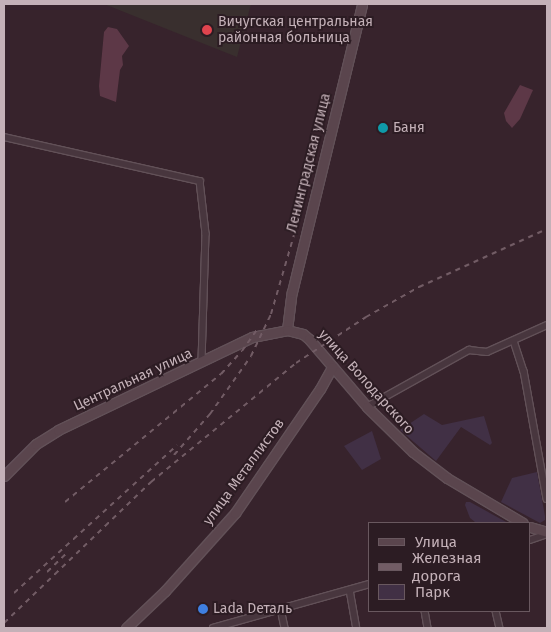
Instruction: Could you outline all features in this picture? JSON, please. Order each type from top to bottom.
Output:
[{"type":"main road","name":"Ленинградская улица","points":[[287,330],[292,292],[362,4]]},
{"type":"main road","name":"Центральная улица","points":[[4,476],[44,437],[202,363],[252,337],[287,330]]},
{"type":"main road","name":"улица Володарского","points":[[287,330],[303,334],[309,338],[367,407],[400,440],[437,471],[521,522]]},
{"type":"main road","name":"улица Металлистов","points":[[126,628],[165,591],[236,513],[320,389],[332,367]]},
{"type":"main road","points":[[531,527],[547,533]]},
{"type":"street","points":[[4,137],[200,181],[206,234],[202,363]]},
{"type":"street","points":[[367,407],[469,350],[487,352],[547,325]]},
{"type":"street","points":[[514,341],[524,371],[547,499]]},
{"type":"street","points":[[531,540],[547,533]]},
{"type":"street","points":[[213,628],[368,585]]},
{"type":"street","points":[[350,590],[357,628]]},
{"type":"street","points":[[281,609],[285,628]]},
{"type":"street","points":[[425,612],[428,628]]},
{"type":"street","points":[[496,612],[500,628]]},
{"type":"shaded area","name":"Вичугская центральная районная больница","points":[[104,4],[251,4],[237,57]]},
{"type":"shaded area","points":[[108,27],[117,29],[129,46],[122,56],[123,65],[120,70],[116,102],[100,96],[99,86],[104,32]]},
{"type":"shaded area","points":[[520,85],[533,90],[520,119],[512,128],[506,121],[504,113]]},
{"type":"green space","points":[[424,414],[442,425],[484,416],[492,443],[490,445],[461,427],[436,461],[400,430]]},
{"type":"green space","points":[[372,431],[381,459],[362,470],[344,446]]},
{"type":"green space","points":[[537,472],[545,516],[545,520],[540,523],[501,502],[512,478]]},
{"type":"green space","points":[[466,502],[470,502],[506,522],[475,522],[470,518],[465,505]]},
{"type":"railway","points":[[4,623],[151,482],[296,363],[366,317],[419,287],[547,229]]},
{"type":"railway","points":[[174,455],[210,414],[251,356],[271,314],[294,235]]},
{"type":"railway","points":[[65,502],[221,374],[242,351],[258,328]]},
{"type":"railway","points":[[14,593],[177,445]]},
{"type":"railway","points":[[47,572],[69,551]]},
{"type":"place","name":"Вичугская центральная районная больница","points":[[207,30]]},
{"type":"place","name":"Баня","points":[[383,128]]},
{"type":"place","name":"Lada Dеталь","points":[[203,609]]}]
